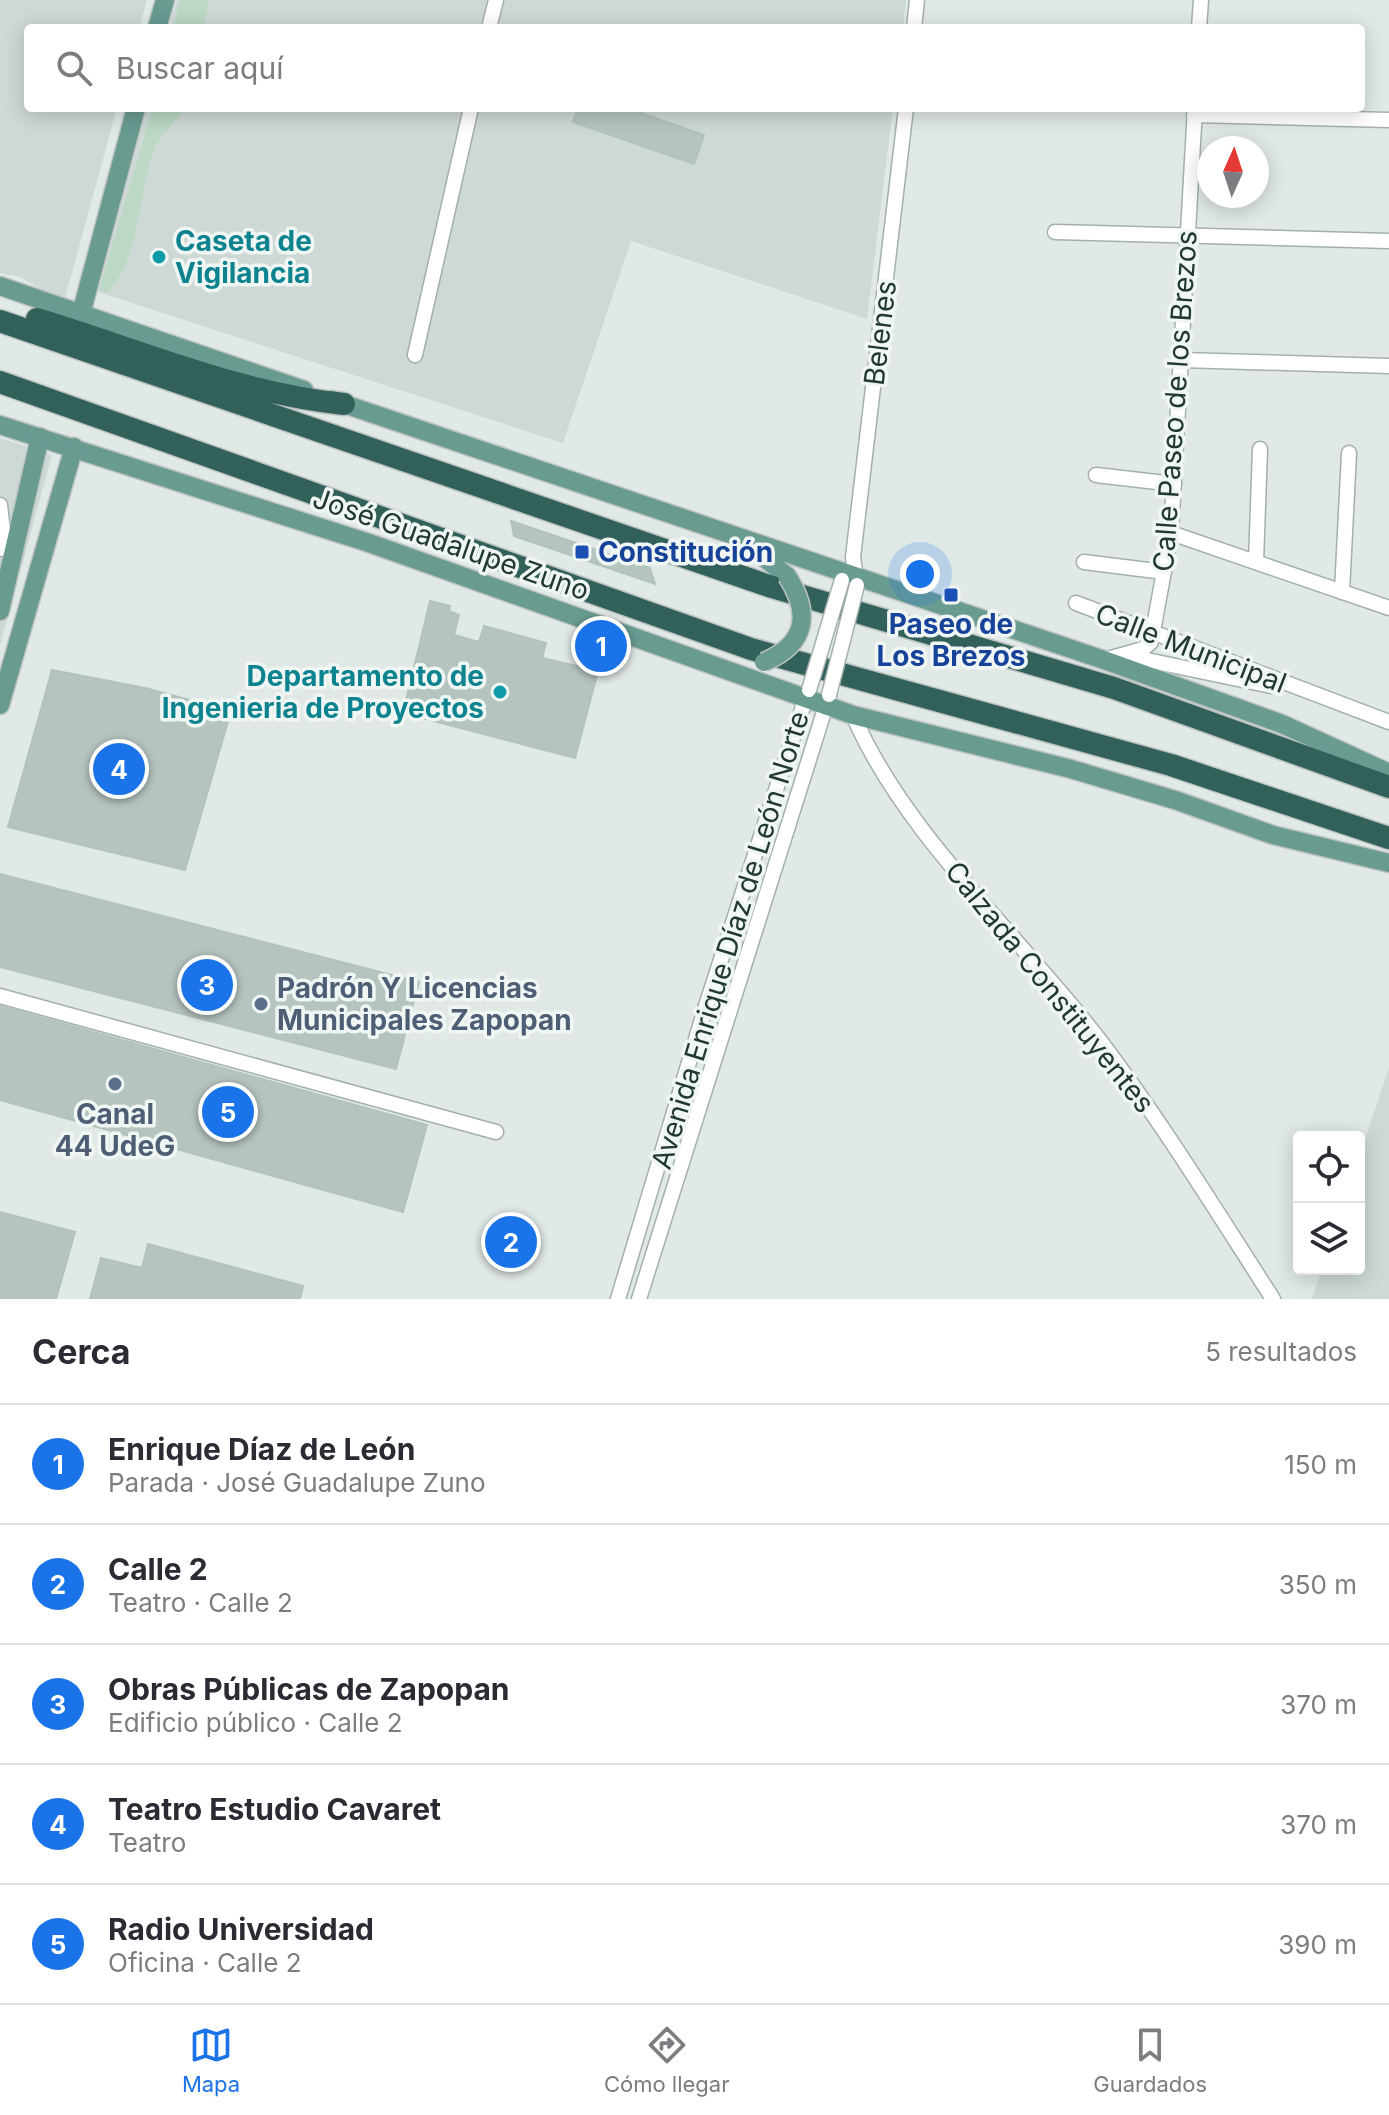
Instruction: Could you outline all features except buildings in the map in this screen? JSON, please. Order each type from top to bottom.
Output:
[{"type":"highway","points":[[0,307],[223,381],[284,396],[344,404]]},
{"type":"highway","points":[[0,321],[772,587],[1114,688],[1389,787]]},
{"type":"highway","points":[[0,382],[751,649],[1171,765],[1389,838]]},
{"type":"main road","points":[[158,24],[165,0]]},
{"type":"main road","points":[[81,314],[135,112]]},
{"type":"main road","points":[[0,286],[851,574],[1113,658],[1282,724],[1389,773]]},
{"type":"main road","name":"José Guadalupe Zuno","points":[[0,425],[369,543],[696,661],[828,700],[853,715],[1071,769],[1273,835],[1389,863]]},
{"type":"main road","points":[[0,611],[40,437]]},
{"type":"main road","points":[[0,705],[74,447]]},
{"type":"main road","points":[[696,661],[733,665],[764,662],[786,650],[800,629],[802,606],[787,576],[732,532]]},
{"type":"street","points":[[490,24],[496,0]]},
{"type":"street","points":[[1199,24],[1201,0]]},
{"type":"street","points":[[915,24],[918,1]]},
{"type":"street","points":[[415,355],[470,112]]},
{"type":"street","name":"Belenes","points":[[851,574],[906,112]]},
{"type":"street","points":[[1194,112],[1389,120]]},
{"type":"street","name":"Calle Paseo de los Brezos","points":[[1155,631],[1171,533],[1194,112]]},
{"type":"street","points":[[1055,232],[1389,241]]},
{"type":"street","points":[[1181,360],[1389,366]]},
{"type":"street","points":[[1256,562],[1260,449]]},
{"type":"street","points":[[1342,592],[1349,453]]},
{"type":"street","points":[[1096,475],[1174,484]]},
{"type":"street","points":[[0,505],[3,532],[0,549]]},
{"type":"street","points":[[1171,533],[1389,608]]},
{"type":"street","points":[[1084,562],[1164,572]]},
{"type":"street","name":"Avenida Enrique Díaz de León Norte","points":[[618,1299],[705,1009],[807,695],[851,574]]},
{"type":"street","name":"Avenida Enrique Díaz de León Norte","points":[[639,1299],[828,700],[851,574]]},
{"type":"street","name":"Calle Municipal","points":[[1076,603],[1389,722]]},
{"type":"street","points":[[1113,658],[1143,649],[1151,642],[1155,631]]},
{"type":"street","name":"Calle Municipal","points":[[1113,658],[1306,693]]},
{"type":"street","name":"Calzada Constituyentes","points":[[853,715],[885,773],[952,865],[1100,1041],[1168,1137],[1273,1299]]},
{"type":"street","points":[[0,996],[496,1132]]},
{"type":"shaded area","points":[[0,0],[147,0],[140,24],[24,24],[24,112],[116,112],[64,302],[20,277],[0,273]]},
{"type":"shaded area","points":[[177,0],[906,0],[903,24],[170,24]]},
{"type":"shaded area","points":[[146,112],[893,112],[867,319],[631,241],[563,443],[98,292]]},
{"type":"shaded area","points":[[0,438],[52,455],[0,646]]},
{"type":"shaded area","points":[[1389,1067],[1389,1299],[1312,1299],[1320,1275],[1365,1275],[1365,1140]]},
{"type":"green space","points":[[180,0],[209,0],[204,24],[174,24]]},
{"type":"green space","points":[[152,112],[183,112],[155,147],[126,262],[107,293],[99,290]]},
{"type":"place","name":"Caseta de Vigilancia","points":[[159,257]]},
{"type":"place","name":"Constitución","points":[[582,552]]},
{"type":"place","name":"Paseo de Los Brezos","points":[[951,595]]},
{"type":"place","name":"Enrique Díaz de León","points":[[601,646]]},
{"type":"place","name":"Departamento de Ingenieria de Proyectos","points":[[500,692]]},
{"type":"place","name":"Teatro Estudio Cavaret","points":[[119,769]]},
{"type":"place","name":"Obras Públicas de Zapopan","points":[[207,985]]},
{"type":"place","name":"Padrón Y Licencias Municipales Zapopan","points":[[261,1004]]},
{"type":"place","name":"Canal 44 UdeG","points":[[115,1084]]},
{"type":"place","name":"Radio Universidad","points":[[228,1112]]},
{"type":"place","name":"Calle 2","points":[[511,1242]]}]
